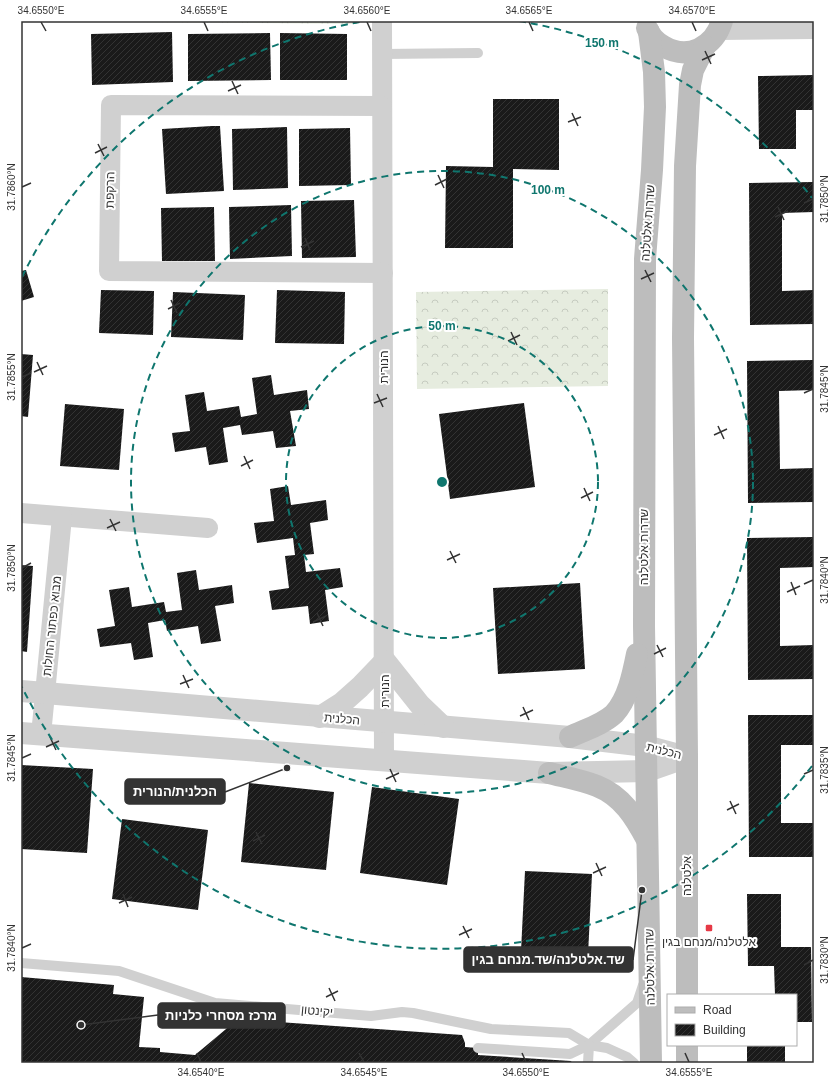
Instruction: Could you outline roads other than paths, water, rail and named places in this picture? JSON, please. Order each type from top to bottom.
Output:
[{"type":"main road","points":[[687,757],[683,338],[685,166],[690,85],[693,70],[706,46],[714,38],[720,25]]},
{"type":"main road","points":[[647,27],[657,43],[674,51],[694,51],[706,46]]},
{"type":"main road","name":"שדרות אלטלנה","points":[[647,27],[654,72],[655,107],[645,259],[644,626],[651,1063]]},
{"type":"main road","points":[[570,737],[598,724],[619,708],[626,694],[632,675],[644,626]]},
{"type":"main road","name":"אלטלנה","points":[[687,757],[687,994]]},
{"type":"main road","points":[[549,773],[597,786],[618,798],[636,819],[648,842]]},
{"type":"main road","points":[[687,1046],[687,1063]]},
{"type":"street","name":"הנורית","points":[[382,21],[385,661],[384,760]]},
{"type":"street","points":[[720,25],[814,28]]},
{"type":"street","name":"הרקפת","points":[[382,106],[111,105],[109,271],[383,273]]},
{"type":"street","points":[[21,513],[208,528]]},
{"type":"street","name":"מבוא כפתור החולות","points":[[31,734],[45,693],[62,517]]},
{"type":"street","points":[[320,717],[354,692],[385,661],[420,705],[442,727]]},
{"type":"street","name":"הכלנית","points":[[21,691],[570,737],[646,746],[687,757]]},
{"type":"street","name":"הכלנית","points":[[31,734],[549,773],[647,771],[687,757]]},
{"type":"lane","points":[[382,54],[478,53]]},
{"type":"lane","points":[[478,1048],[570,1054],[589,1045],[637,1004],[641,993],[650,952]]},
{"type":"lane","name":"יקינטון","points":[[21,963],[119,971],[215,1003],[371,1016],[396,1012],[413,1013],[490,1029],[569,1033],[589,1045]]},
{"type":"lane","points":[[588,1063],[589,1045]]},
{"type":"lane","points":[[589,1045],[607,1048],[627,1057],[634,1063]]},
{"type":"place","name":"הכלנית/הנורית","points":[[287,768]]},
{"type":"place","name":"שד.אלטלנה/שד.מנחם בגין","points":[[642,890]]},
{"type":"place","name":"אלטלנה/מנחם בגין","points":[[709,928]]},
{"type":"place","name":"מרכז מסחרי כלניות","points":[[81,1025]]}]
